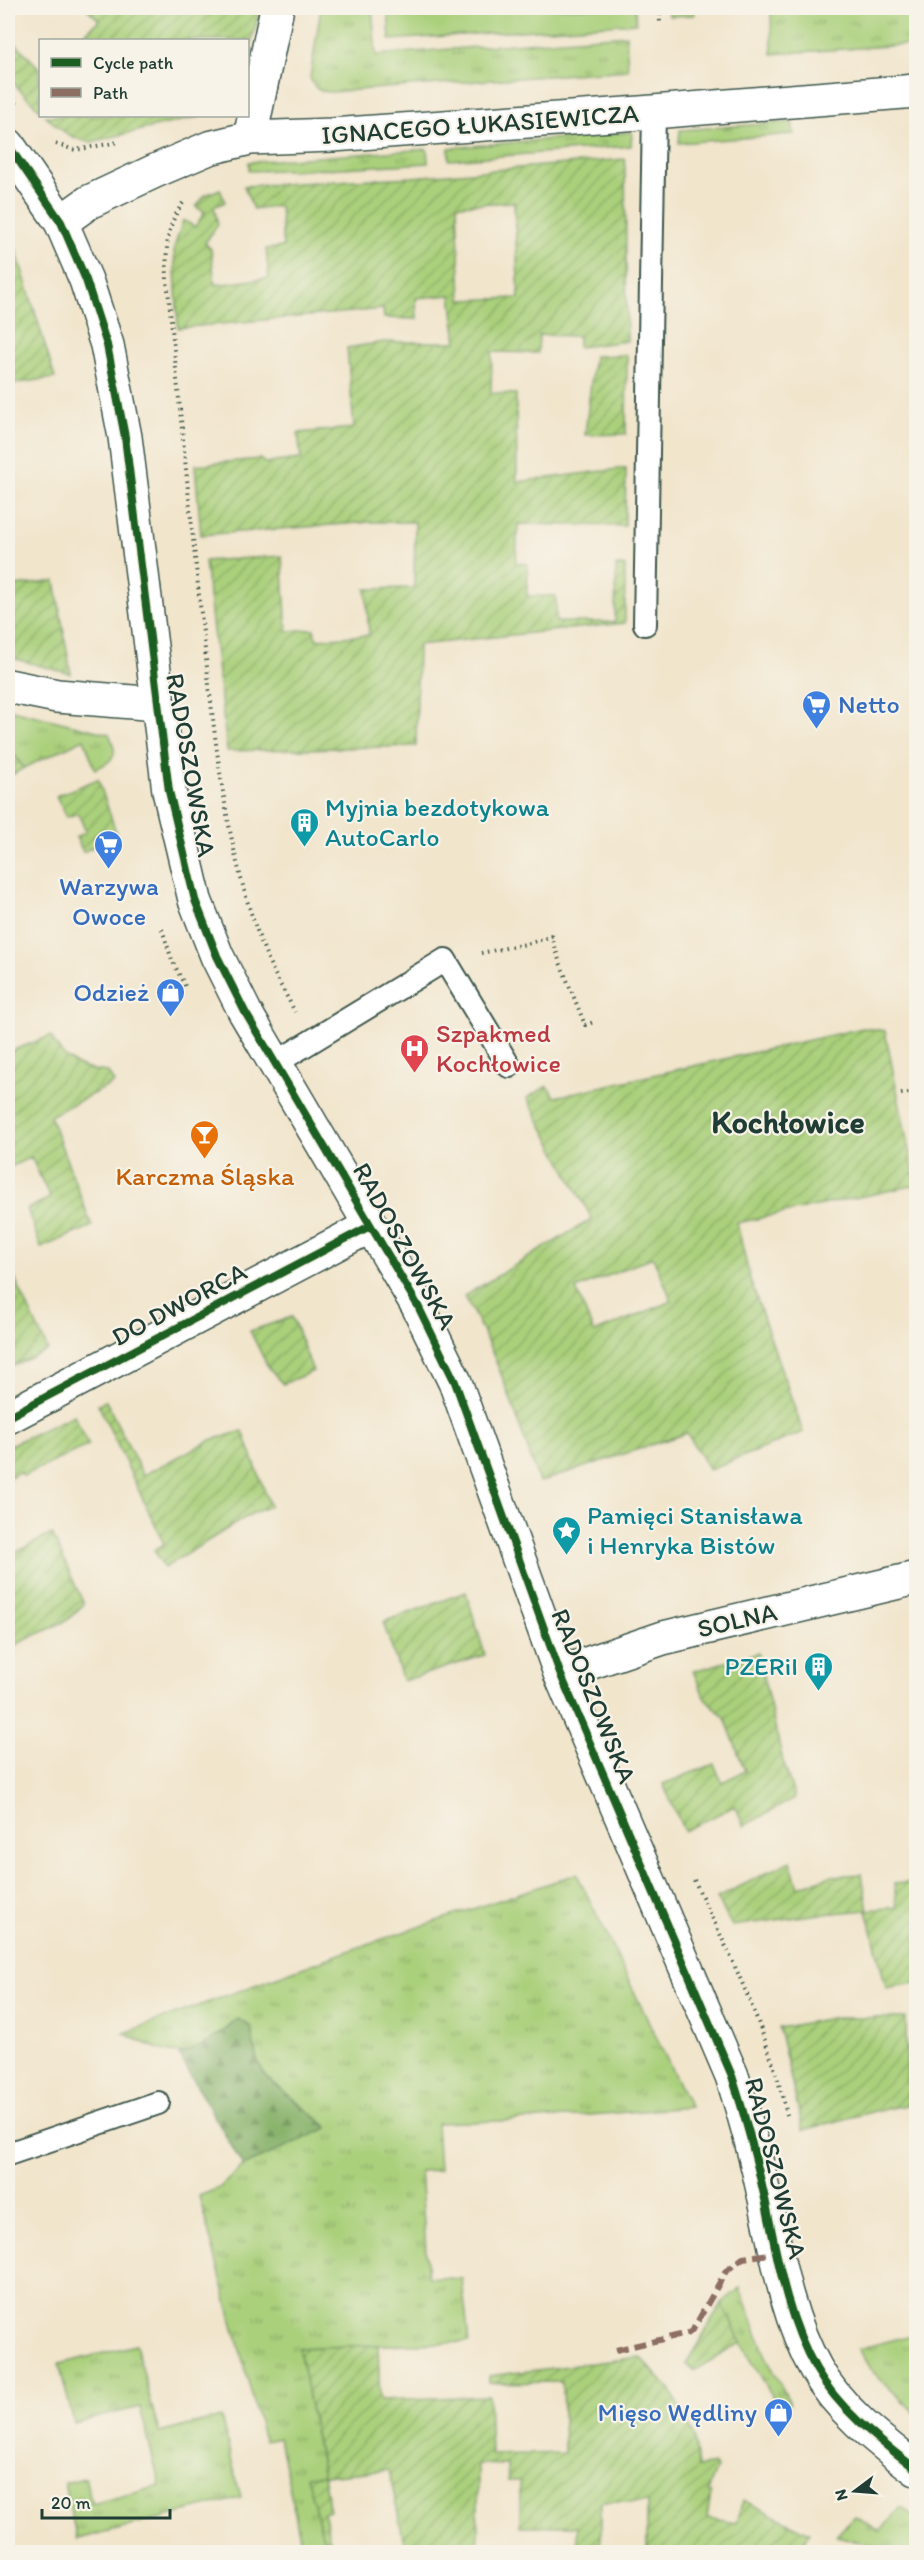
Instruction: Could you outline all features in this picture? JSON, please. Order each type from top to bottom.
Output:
[{"type":"street","points":[[250,138],[277,8]]},
{"type":"street","name":"IGNACEGO ŁUKASIEWICZA","points":[[61,222],[89,202],[155,171],[209,148],[250,138],[344,134],[916,91]]},
{"type":"street","name":"RADOSZOWSKA","points":[[8,145],[61,222],[86,280],[110,357],[125,436],[169,791],[195,900],[217,956],[274,1064],[418,1306],[455,1382],[560,1673],[732,2076],[749,2130],[776,2253],[796,2325],[817,2370],[840,2401],[877,2438],[916,2469]]},
{"type":"street","points":[[8,686],[57,696],[158,704]]},
{"type":"street","name":"DO DWORCA","points":[[8,1417],[370,1226]]},
{"type":"street","name":"SOLNA","points":[[560,1673],[663,1638],[916,1578]]},
{"type":"lane","points":[[645,624],[654,112]]},
{"type":"lane","points":[[274,1064],[445,960],[509,1066]]},
{"type":"lane","points":[[8,2154],[158,2103]]},
{"type":"path","points":[[659,8],[660,22]]},
{"type":"path","points":[[50,138],[58,146],[75,150],[124,141]]},
{"type":"path","points":[[187,198],[175,214],[168,232],[166,260],[191,526],[219,762],[240,876],[270,965],[311,1042]]},
{"type":"path","points":[[445,960],[531,943],[552,936],[585,1025],[594,1022]]},
{"type":"path","points":[[901,1094],[916,1092]]},
{"type":"path","points":[[693,1878],[728,1951],[769,2046],[788,2118]]},
{"type":"green space","points":[[86,8],[260,8],[249,52],[249,39],[79,39],[99,20]]},
{"type":"green space","points":[[321,8],[372,8],[376,55],[626,35],[628,70],[323,91],[313,85],[310,78]]},
{"type":"green space","points":[[388,8],[635,8],[636,23],[390,40]]},
{"type":"green space","points":[[668,8],[693,8],[694,15],[669,16]]},
{"type":"green space","points":[[771,8],[916,8],[916,44],[772,54]]},
{"type":"green space","points":[[8,35],[39,68],[39,109],[8,78]]},
{"type":"green space","points":[[47,117],[197,117],[91,142],[72,136]]},
{"type":"green space","points":[[792,122],[794,134],[679,143],[680,130]]},
{"type":"green space","points":[[632,132],[631,146],[449,160],[449,148]]},
{"type":"green space","points":[[427,149],[428,163],[249,171],[249,162]]},
{"type":"green space","points":[[625,159],[627,341],[578,347],[578,336],[539,335],[538,353],[492,352],[491,393],[516,394],[517,482],[626,468],[625,526],[518,524],[516,563],[528,564],[527,596],[556,596],[556,622],[615,622],[616,566],[625,566],[625,623],[418,645],[416,746],[227,751],[205,561],[282,556],[287,631],[314,629],[316,639],[369,635],[366,589],[414,588],[415,522],[371,522],[201,535],[195,465],[260,459],[265,463],[301,459],[298,433],[354,428],[347,348],[384,342],[457,342],[451,295],[416,298],[417,319],[384,318],[383,309],[178,328],[174,248],[183,220],[195,227],[205,212],[196,207],[205,195],[220,189],[225,202],[214,207],[218,224],[205,243],[211,249],[215,285],[269,278],[266,249],[283,247],[280,206],[253,209],[244,186],[412,177]],"holes":[[[514,202],[519,298],[461,300],[457,205]]]},
{"type":"green space","points":[[8,223],[55,378],[8,384]]},
{"type":"green space","points":[[627,355],[626,434],[585,435],[594,356]]},
{"type":"green space","points":[[55,581],[71,674],[8,657],[8,587]]},
{"type":"green space","points":[[8,709],[109,734],[114,747],[113,756],[107,763],[95,769],[84,739],[24,768],[8,747]]},
{"type":"green space","points":[[8,747],[24,768],[8,777]]},
{"type":"green space","points":[[98,779],[117,835],[83,852],[76,837],[86,832],[78,813],[67,817],[56,796]]},
{"type":"green space","points":[[863,1028],[885,1031],[916,1185],[737,1223],[750,1279],[803,1432],[709,1470],[687,1433],[539,1482],[497,1364],[464,1296],[592,1219],[527,1098],[547,1086],[555,1097]],"holes":[[[653,1257],[672,1301],[594,1333],[576,1289]]]},
{"type":"green space","points":[[51,1036],[67,1058],[81,1067],[108,1072],[114,1083],[50,1116],[92,1226],[41,1248],[27,1209],[50,1198],[31,1157],[8,1168],[8,1052]]},
{"type":"green space","points":[[8,1264],[48,1350],[8,1368]]},
{"type":"green space","points":[[292,1317],[313,1371],[283,1384],[269,1369],[250,1331]]},
{"type":"green space","points":[[106,1401],[143,1475],[211,1440],[243,1431],[270,1506],[251,1514],[164,1568],[154,1550],[164,1544],[98,1404]]},
{"type":"green space","points":[[74,1415],[89,1445],[23,1476],[21,1471],[8,1478],[8,1446]]},
{"type":"green space","points":[[52,1534],[84,1604],[66,1621],[8,1648],[8,1556]]},
{"type":"green space","points":[[466,1592],[485,1655],[403,1681],[383,1622]]},
{"type":"green space","points":[[758,1653],[783,1761],[795,1798],[744,1826],[735,1806],[684,1831],[663,1784],[714,1764],[722,1782],[745,1771],[725,1718],[705,1698],[693,1671]]},
{"type":"green space","points":[[790,1861],[798,1887],[831,1876],[862,1874],[868,1910],[897,1907],[894,1884],[916,1882],[916,1983],[886,1988],[867,1910],[732,1926],[717,1898]]},
{"type":"green space","points":[[577,1874],[690,2107],[527,2120],[436,2123],[439,2170],[420,2171],[428,2277],[462,2279],[469,2342],[299,2348],[323,2476],[307,2476],[327,2552],[303,2552],[279,2438],[264,2441],[199,2196],[219,2188],[243,2166],[328,2127],[265,2076],[256,2057],[251,2027],[238,2019],[208,2042],[185,2052],[159,2049],[124,2033],[359,1947]]},
{"type":"green space","points":[[831,2018],[906,2018],[907,2105],[803,2130],[779,2028]]},
{"type":"green space","points":[[238,2019],[251,2027],[256,2057],[265,2076],[328,2128],[243,2166],[179,2055],[211,2040]]},
{"type":"green space","points":[[740,2288],[765,2354],[790,2403],[780,2409],[741,2343],[722,2303]]},
{"type":"green space","points":[[722,2303],[741,2343],[693,2371],[686,2364]]},
{"type":"green space","points":[[916,2334],[916,2414],[870,2369],[858,2349]]},
{"type":"green space","points":[[136,2345],[159,2433],[221,2417],[241,2498],[77,2539],[64,2483],[85,2478],[92,2504],[160,2486],[140,2407],[74,2423],[59,2364]]},
{"type":"green space","points":[[378,2345],[380,2400],[489,2396],[491,2455],[564,2453],[562,2382],[489,2383],[489,2376],[640,2357],[671,2391],[695,2438],[698,2467],[714,2464],[717,2467],[708,2492],[711,2493],[707,2518],[736,2523],[743,2500],[810,2533],[798,2552],[647,2552],[647,2502],[601,2502],[601,2552],[577,2552],[577,2526],[520,2526],[520,2481],[508,2481],[507,2465],[478,2464],[478,2552],[384,2552],[405,2548],[389,2470],[323,2476],[330,2511],[323,2513],[333,2552],[327,2552],[306,2476],[323,2475],[299,2348]]},
{"type":"green space","points":[[901,2507],[916,2518],[916,2552],[902,2552],[836,2536],[854,2516],[880,2532]]},
{"type":"marked path","points":[[616,2350],[689,2333],[726,2271],[743,2258],[776,2253]]},
{"type":"cycle path","points":[[8,145],[61,222],[86,280],[107,345],[125,437],[169,791],[195,900],[217,956],[245,1012],[418,1306],[455,1382],[560,1673],[732,2076],[762,2183],[784,2286],[797,2329],[806,2349],[825,2384],[836,2398],[875,2436],[916,2469]]},
{"type":"cycle path","points":[[8,1417],[370,1226]]},
{"type":"place","name":"Netto","points":[[817,730]]},
{"type":"place","name":"Myjnia bezdotykowa AutoCarlo","points":[[304,848]]},
{"type":"place","name":"Warzywa Owoce","points":[[109,870]]},
{"type":"place","name":"Odzież","points":[[170,1018]]},
{"type":"place","name":"Szpakmed Kochłowice","points":[[415,1074]]},
{"type":"place","name":"Karczma Śląska","points":[[205,1160]]},
{"type":"place","name":"Pamięci Stanisława i Henryka Bistów","points":[[566,1556]]},
{"type":"place","name":"PZERiI","points":[[819,1692]]},
{"type":"place","name":"Mięso Wędliny","points":[[778,2438]]},
{"type":"district","name":"Kochłowice","points":[[788,1122]]}]
